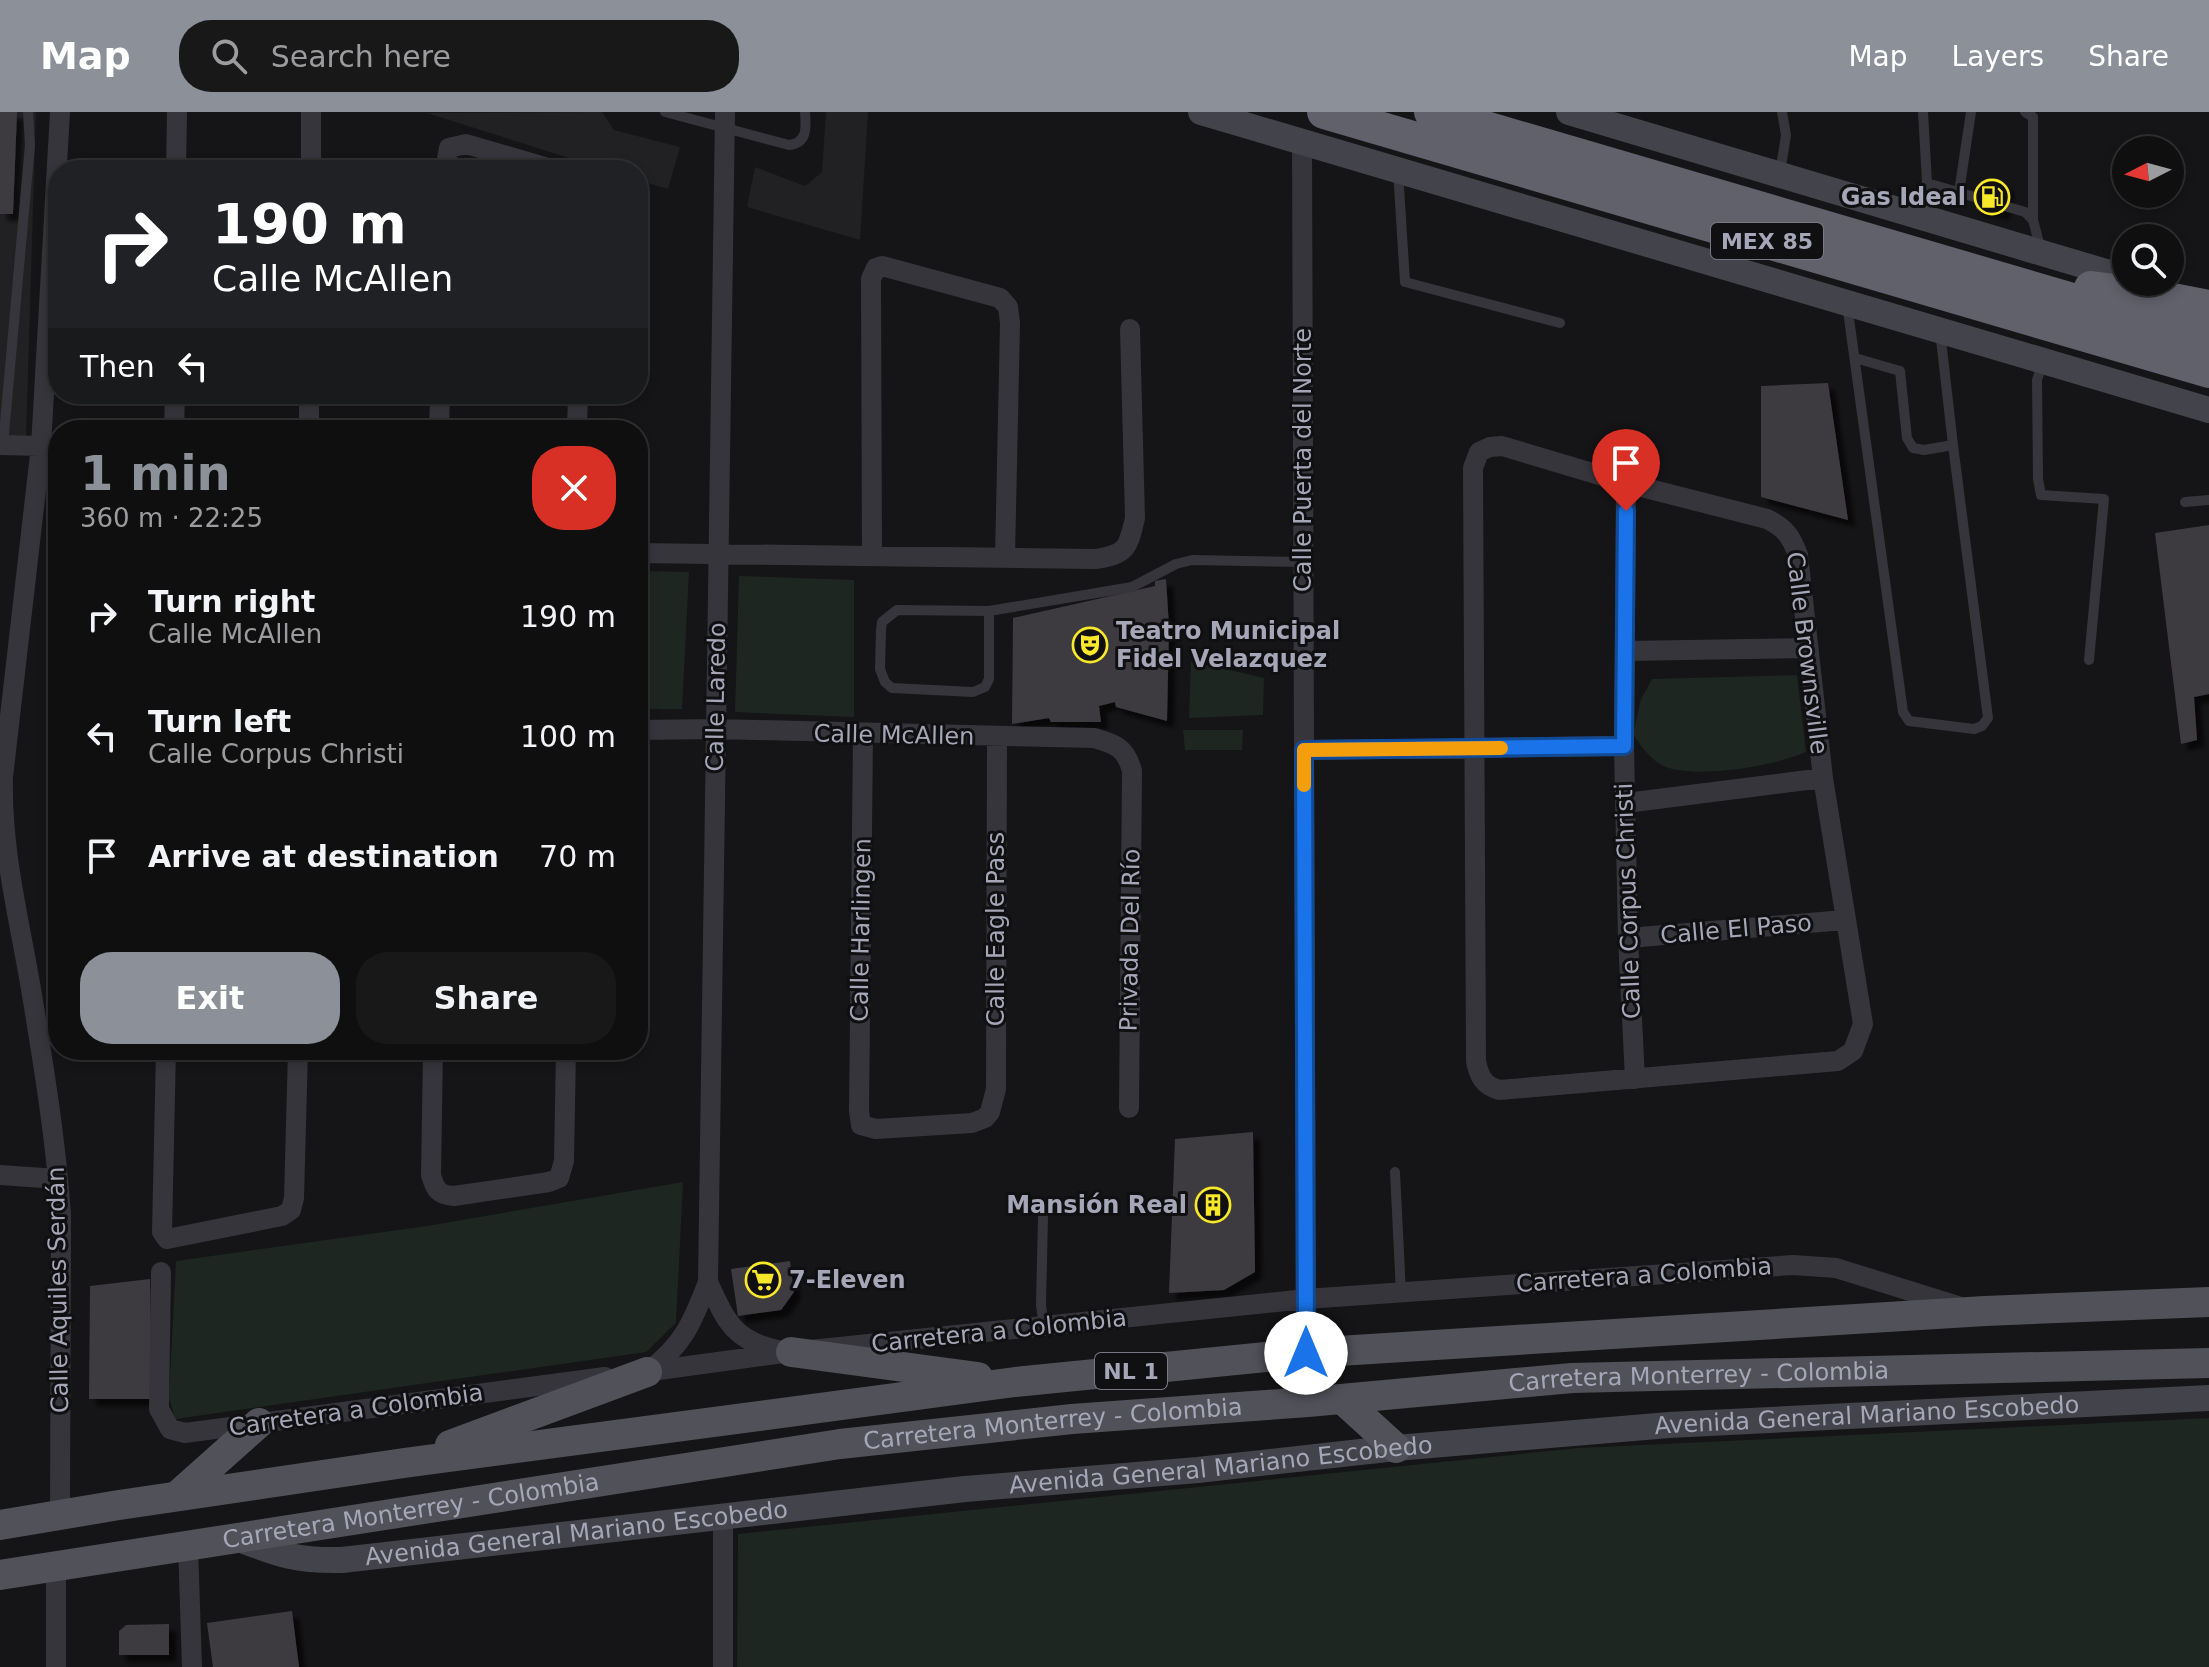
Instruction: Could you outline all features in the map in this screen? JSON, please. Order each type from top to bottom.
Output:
[{"type":"highway","name":"MEX 85","points":[[1324,112],[2209,371]]},
{"type":"highway","name":"MEX 85","points":[[1431,112],[2209,340]]},
{"type":"highway","points":[[1516,112],[1624,167]]},
{"type":"highway","points":[[2008,282],[2101,289],[2209,305]]},
{"type":"highway","points":[[2145,353],[2209,386]]},
{"type":"main road","name":"Carretera Monterrey - Colombia","points":[[0,1525],[404,1463],[1015,1382],[1306,1353],[1985,1311],[2209,1302]]},
{"type":"main road","points":[[791,1352],[1015,1382]]},
{"type":"main road","name":"Carretera Monterrey - Colombia","points":[[0,1575],[840,1444],[1072,1419],[1572,1378],[2209,1363]]},
{"type":"main road","points":[[404,1463],[647,1372]]},
{"type":"main road","points":[[1342,1399],[1396,1448]]},
{"type":"main road","points":[[177,1496],[259,1423]]},
{"type":"street","name":"Calle Aquiles Serdán","points":[[57,160],[60,112]]},
{"type":"street","points":[[176,160],[177,112]]},
{"type":"street","points":[[311,112],[311,160]]},
{"type":"street","points":[[1201,112],[2209,410]]},
{"type":"street","points":[[1569,112],[2112,274]]},
{"type":"street","name":"Calle Laredo","points":[[647,1372],[665,1359],[682,1339],[697,1312],[708,1282],[725,120]]},
{"type":"street","name":"Calle Puerta del Norte","points":[[1302,141],[1308,1402]]},
{"type":"street","points":[[447,160],[449,148],[466,144],[521,160]]},
{"type":"street","points":[[872,555],[871,279],[876,268],[886,267],[1000,298],[1008,307],[1005,558]]},
{"type":"street","points":[[2182,296],[2209,305]]},
{"type":"street","name":"Calle Aquiles Serdán","points":[[48,323],[41,446],[1,812],[58,1179],[61,1215],[60,1515]]},
{"type":"street","points":[[648,553],[1096,559],[1116,556],[1125,550],[1135,518],[1130,329]]},
{"type":"street","points":[[1,445],[41,446]]},
{"type":"street","name":"Calle Brownsville","points":[[1502,446],[1626,483],[1767,519],[1784,528],[1792,538],[1798,555],[1808,648],[1823,778],[1861,1001],[1863,1024],[1853,1051],[1838,1061],[1499,1090],[1490,1087],[1479,1074],[1476,1061],[1473,468],[1479,452],[1502,446]]},
{"type":"street","name":"Calle Corpus Christi","points":[[1626,483],[1624,746],[1635,1079]]},
{"type":"street","points":[[1625,651],[1808,648]]},
{"type":"street","name":"Calle McAllen","points":[[648,730],[1094,738],[1118,744],[1129,759],[1132,771]]},
{"type":"street","name":"Calle Harlingen","points":[[863,735],[861,1125],[876,1129],[956,1126],[985,1118]]},
{"type":"street","name":"Calle Eagle Pass","points":[[985,1118],[990,1112],[996,1089],[997,737]]},
{"type":"street","points":[[1304,750],[1624,746]]},
{"type":"street","name":"Privada Del Río","points":[[1129,1108],[1132,771]]},
{"type":"street","points":[[1626,803],[1823,778]]},
{"type":"street","name":"Calle El Paso","points":[[1628,938],[1845,920]]},
{"type":"street","points":[[166,1060],[164,1238],[282,1216],[291,1210],[294,1198],[298,1060]]},
{"type":"street","points":[[433,1060],[431,1175],[440,1194],[460,1196],[559,1178],[564,1161],[566,1060]]},
{"type":"street","points":[[0,1175],[58,1179]]},
{"type":"street","name":"Carretera a Colombia","points":[[161,1272],[159,1409],[170,1429],[185,1433],[791,1352],[1306,1299],[1793,1265],[1836,1268],[1942,1302],[1985,1311]]},
{"type":"street","name":"Calle Laredo","points":[[708,1282],[737,1333],[761,1347],[791,1352]]},
{"type":"street","name":"Avenida General Mariano Escobedo","points":[[239,1539],[287,1557],[310,1561],[342,1560],[965,1489],[1198,1470],[1396,1448],[1669,1425],[2209,1398]]},
{"type":"street","points":[[723,1518],[723,1667]]},
{"type":"street","points":[[188,1546],[192,1667]]},
{"type":"street","points":[[56,1567],[56,1667]]},
{"type":"lane","points":[[1,445],[30,145],[28,112]]},
{"type":"lane","points":[[665,112],[725,120],[789,145],[796,144],[805,135],[805,112]]},
{"type":"lane","points":[[1780,175],[1786,135],[1782,112]]},
{"type":"lane","points":[[1923,112],[1929,219]]},
{"type":"lane","points":[[1959,192],[1971,112]]},
{"type":"lane","points":[[2025,112],[2033,117],[2033,220],[2041,252]]},
{"type":"lane","points":[[1398,169],[1405,282],[1560,323]]},
{"type":"lane","points":[[1927,183],[2025,212],[2033,220]]},
{"type":"lane","points":[[1847,302],[1903,712],[1909,721],[1974,729],[1982,726],[1988,718],[1940,331]]},
{"type":"lane","points":[[1855,358],[1900,371],[1907,438],[1913,448],[1924,450],[1953,445]]},
{"type":"lane","points":[[2044,360],[2037,380],[2038,479],[2041,495],[2104,499],[2089,660]]},
{"type":"lane","points":[[2185,502],[2209,500]]},
{"type":"lane","points":[[989,611],[989,679],[985,687],[973,692],[892,688],[885,682],[880,669],[882,622],[897,610],[989,611],[1132,587],[1176,564],[1192,560],[1304,562]]},
{"type":"lane","points":[[1395,1172],[1401,1293]]},
{"type":"lane","points":[[1043,1217],[1041,1305],[1044,1327]]},
{"type":"shaded area","points":[[0,112],[36,112],[26,437],[0,436]]},
{"type":"shaded area","points":[[602,112],[614,130],[680,147],[668,189],[648,183],[648,160],[575,160],[427,113]]},
{"type":"shaded area","points":[[826,112],[868,112],[860,240],[747,207],[755,167],[805,186],[822,172]]},
{"type":"shaded area","points":[[648,571],[689,572],[682,709],[648,709]]},
{"type":"shaded area","points":[[739,576],[854,580],[854,717],[735,712]]},
{"type":"shaded area","points":[[1191,661],[1264,678],[1263,715],[1189,718]]},
{"type":"shaded area","points":[[1797,675],[1806,752],[1739,769],[1684,771],[1658,763],[1633,734],[1641,699],[1652,679]]},
{"type":"shaded area","points":[[1183,730],[1243,730],[1242,750],[1185,750]]},
{"type":"shaded area","points":[[683,1182],[676,1323],[646,1352],[175,1419],[169,1397],[176,1261],[427,1226]]},
{"type":"shaded area","points":[[2209,1418],[2209,1667],[737,1667],[738,1534],[1579,1448]]},
{"type":"building","points":[[0,112],[17,112],[13,214],[0,214]]},
{"type":"building","name":"Gas Ideal","points":[[1981,181],[2007,185],[2003,213],[1976,209]]},
{"type":"building","points":[[1828,383],[1848,520],[1761,497],[1761,386]]},
{"type":"building","points":[[2209,525],[2209,694],[2194,697],[2197,740],[2181,744],[2155,533]]},
{"type":"building","name":"Teatro Municipal Fidel Velazquez","points":[[1166,579],[1169,627],[1167,721],[1116,707],[1115,702],[1099,706],[1101,722],[1051,722],[1049,718],[1012,724],[1013,618],[1155,586],[1155,581]]},
{"type":"building","name":"Mansión Real","points":[[1253,1132],[1255,1272],[1224,1290],[1169,1293],[1175,1139]]},
{"type":"building","name":"7-Eleven","points":[[790,1261],[794,1292],[781,1310],[738,1316],[731,1269]]},
{"type":"building","points":[[150,1279],[152,1399],[89,1399],[90,1286]]},
{"type":"building","points":[[292,1611],[299,1667],[213,1667],[207,1623]]},
{"type":"building","points":[[169,1624],[169,1655],[119,1655],[119,1631],[126,1625]]},
{"type":"slow traffic","points":[[1304,785],[1304,750],[1501,748]]},
{"type":"place","name":"Gas Ideal","points":[[1992,197]]},
{"type":"place","name":"Teatro Municipal Fidel Velazquez","points":[[1090,645]]},
{"type":"place","name":"Mansión Real","points":[[1213,1205]]},
{"type":"place","name":"7-Eleven","points":[[763,1280]]},
{"type":"route","points":[[1306,1353],[1304,750],[1624,746],[1626,511]]}]
